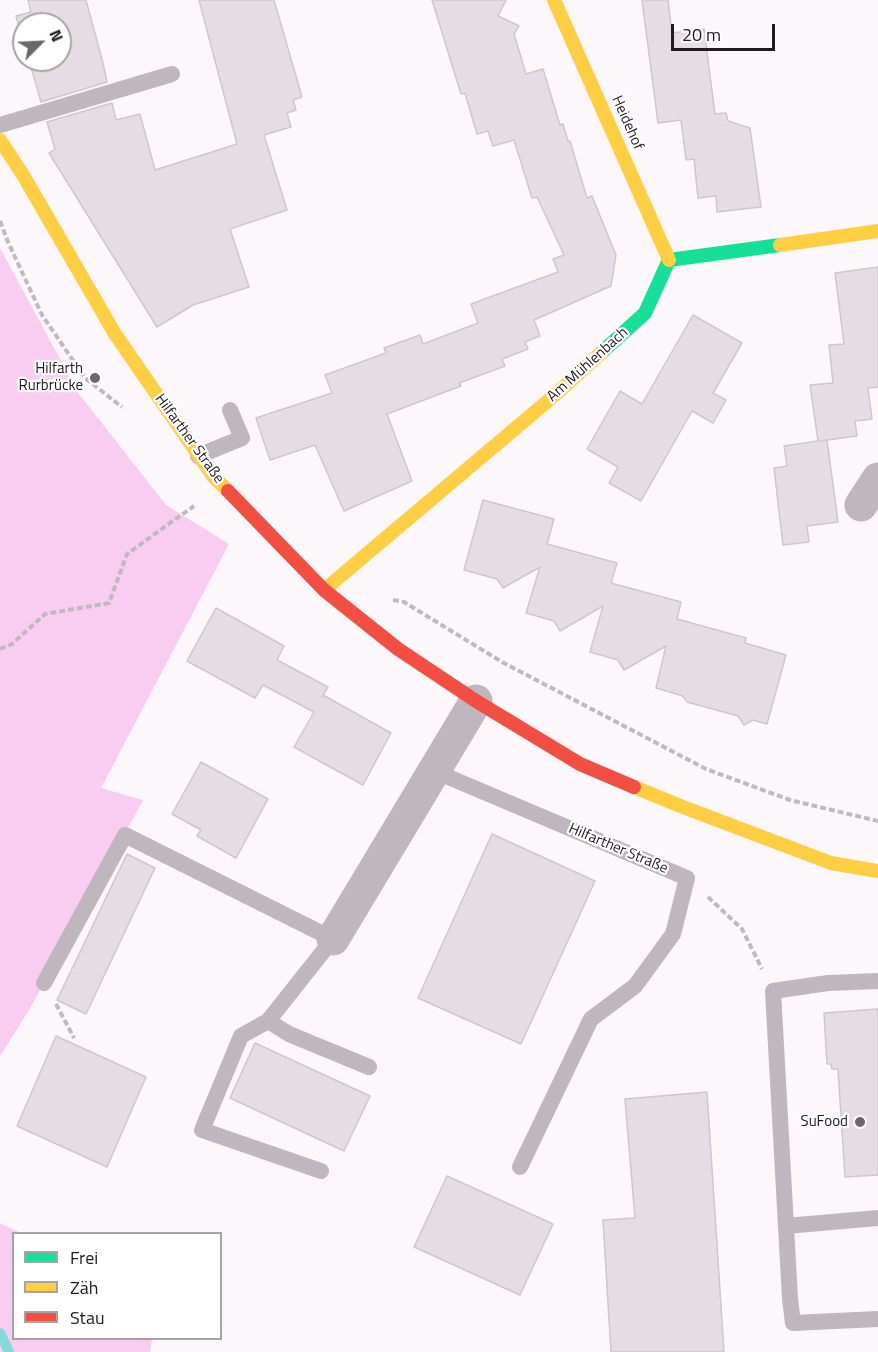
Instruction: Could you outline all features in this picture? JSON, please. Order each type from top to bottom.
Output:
[{"type":"main road","name":"Heidehof","points":[[554,0],[669,260]]},
{"type":"main road","name":"Hilfarther Straße","points":[[0,140],[23,175],[115,334],[213,477],[324,590],[398,649],[476,701],[580,764],[682,807],[831,863],[878,871]]},
{"type":"main road","points":[[669,260],[878,231]]},
{"type":"main road","name":"Am Mühlenbach","points":[[324,590],[556,394],[645,313],[669,260]]},
{"type":"street","points":[[333,939],[476,701]]},
{"type":"lane","points":[[0,124],[172,74]]},
{"type":"lane","points":[[198,456],[242,438],[230,410]]},
{"type":"lane","name":"Hilfarther Straße","points":[[434,771],[687,878],[673,934],[635,986],[591,1019],[520,1167]]},
{"type":"lane","points":[[44,983],[125,835],[333,939],[268,1021],[241,1036],[202,1130],[321,1171]]},
{"type":"lane","points":[[878,981],[828,983],[774,991],[790,1299],[794,1323],[878,1319]]},
{"type":"lane","points":[[268,1021],[289,1034],[369,1067]]},
{"type":"lane","points":[[786,1226],[878,1218]]},
{"type":"path","points":[[0,650],[12,644],[45,614],[109,603],[127,554],[202,501]]},
{"type":"path","points":[[392,600],[404,602],[502,662],[706,769],[790,800],[878,821]]},
{"type":"path","points":[[687,878],[741,929],[774,991]]},
{"type":"path","points":[[44,983],[74,1038]]},
{"type":"shaded area","points":[[0,248],[79,394],[166,505],[229,544],[101,788],[143,800],[29,1010],[0,1056]]},
{"type":"shaded area","points":[[0,1223],[19,1232],[12,1232],[12,1340],[152,1340],[150,1352],[0,1352]]},
{"type":"building","points":[[28,0],[86,0],[107,82],[41,102],[32,72],[72,72],[72,12],[31,12]]},
{"type":"building","points":[[199,0],[274,0],[302,97],[293,100],[296,110],[287,113],[291,127],[264,135],[287,210],[230,229],[249,287],[193,305],[157,327],[49,153],[55,149],[47,122],[112,103],[116,120],[140,114],[155,170],[237,144]]},
{"type":"building","points":[[432,0],[506,0],[498,16],[519,26],[514,34],[526,74],[543,69],[560,125],[563,124],[568,141],[570,141],[587,198],[592,196],[616,255],[611,286],[534,320],[540,336],[525,342],[528,349],[502,359],[505,366],[459,383],[461,386],[387,414],[412,481],[344,511],[315,445],[270,460],[256,418],[332,393],[325,375],[386,353],[384,348],[420,335],[423,344],[478,323],[471,304],[558,272],[553,259],[564,255],[537,197],[532,198],[514,140],[493,146],[488,131],[477,134],[465,93],[461,94]]},
{"type":"building","points":[[642,0],[668,0],[672,33],[704,29],[715,114],[726,113],[728,121],[750,128],[761,207],[717,212],[716,196],[698,198],[694,159],[686,160],[681,120],[658,123]]},
{"type":"building","points":[[878,267],[878,387],[868,388],[872,419],[855,421],[857,436],[827,440],[838,522],[807,526],[809,542],[783,545],[774,468],[787,466],[784,446],[818,441],[810,385],[833,383],[829,345],[844,344],[835,273]]},
{"type":"building","points":[[693,315],[742,343],[713,393],[726,400],[713,423],[692,411],[641,501],[609,483],[618,467],[587,449],[620,391],[642,404]]},
{"type":"building","points":[[483,500],[554,519],[547,544],[617,563],[611,583],[681,602],[677,619],[746,638],[745,643],[786,655],[767,724],[753,720],[744,725],[738,716],[687,702],[683,696],[656,688],[666,646],[624,670],[618,660],[590,652],[603,606],[560,631],[554,621],[526,613],[540,567],[503,588],[497,579],[464,570]]},
{"type":"building","points":[[216,608],[284,646],[277,660],[328,687],[323,695],[391,733],[363,785],[294,747],[314,712],[263,685],[255,698],[187,661]]},
{"type":"building","points":[[201,762],[268,799],[236,858],[197,836],[201,830],[172,814]]},
{"type":"building","points":[[492,834],[595,881],[521,1044],[418,998]]},
{"type":"building","points":[[127,854],[155,868],[86,1014],[57,1000]]},
{"type":"building","name":"SuFood","points":[[878,1009],[878,1175],[845,1177],[838,1069],[832,1069],[831,1064],[827,1064],[824,1013]]},
{"type":"building","points":[[56,1036],[146,1077],[107,1167],[17,1126]]},
{"type":"building","points":[[255,1043],[370,1096],[344,1151],[230,1098]]},
{"type":"building","points":[[707,1092],[724,1352],[611,1352],[603,1220],[635,1218],[625,1099]]},
{"type":"building","points":[[447,1176],[553,1224],[520,1295],[414,1247]]},
{"type":"waterway","points":[[0,1333],[9,1352]]},
{"type":"traffic: fast","points":[[601,353],[645,313],[669,260],[780,245]]},
{"type":"traffic: slow","points":[[554,0],[669,260]]},
{"type":"traffic: slow","points":[[0,140],[23,175],[115,334],[213,476],[228,491]]},
{"type":"traffic: slow","points":[[780,245],[878,231]]},
{"type":"traffic: slow","points":[[324,590],[556,394],[601,353]]},
{"type":"traffic: slow","points":[[634,787],[831,863],[878,871]]},
{"type":"traffic: jam","points":[[228,491],[324,590],[398,649],[476,701],[580,764],[634,787]]},
{"type":"place","name":"Hilfarth Rurbrücke","points":[[95,378]]},
{"type":"place","name":"SuFood","points":[[860,1122]]}]
